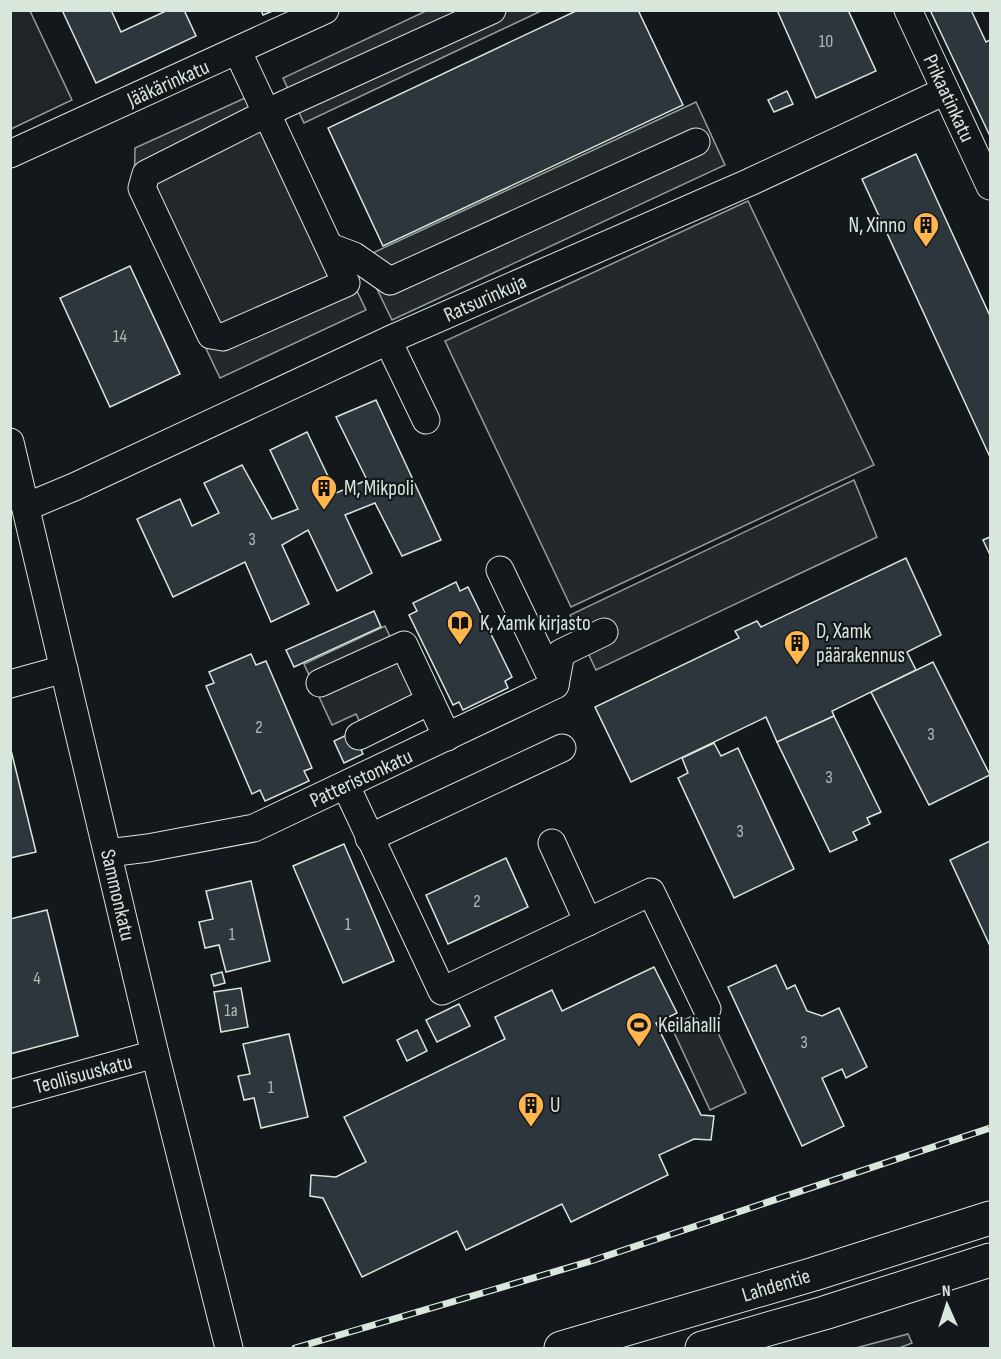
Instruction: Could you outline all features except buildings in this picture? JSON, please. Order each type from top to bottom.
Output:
[{"type":"highway","name":"Lahdentie","points":[[561,1348],[814,1274],[990,1218]]},
{"type":"highway","name":"Lahdentie","points":[[702,1348],[824,1313],[990,1260]]},
{"type":"street","name":"Jääkärinkatu","points":[[10,154],[238,52],[325,10]]},
{"type":"street","points":[[238,52],[267,113],[330,247],[346,283],[223,337],[211,335],[142,188],[146,174],[267,113],[492,10]]},
{"type":"street","name":"Prikaatinkatu","points":[[908,10],[990,186]]},
{"type":"street","name":"Ratsurinkuja","points":[[26,507],[388,341],[750,182],[945,91]]},
{"type":"street","points":[[330,247],[354,256],[390,281],[696,142]]},
{"type":"street","points":[[388,341],[426,420]]},
{"type":"street","name":"Sammonkatu","points":[[11,443],[155,1054],[229,1348]]},
{"type":"street","points":[[501,570],[555,685]]},
{"type":"street","points":[[555,685],[561,653],[604,633]]},
{"type":"street","points":[[320,683],[404,645],[447,737]]},
{"type":"street","points":[[10,684],[64,669]]},
{"type":"street","name":"Patteristonkatu","points":[[108,853],[148,849],[254,828],[555,685]]},
{"type":"street","points":[[359,736],[430,701]]},
{"type":"street","points":[[369,838],[562,748]]},
{"type":"street","points":[[345,786],[442,991],[651,892],[707,1009]]},
{"type":"street","points":[[552,843],[588,922]]},
{"type":"street","name":"Teollisuuskatu","points":[[10,1094],[155,1054]]},
{"type":"shaded area","points":[[11,10],[30,11],[72,100],[11,129]]},
{"type":"shaded area","points":[[426,11],[541,11],[304,123],[283,78]]},
{"type":"shaded area","points":[[245,98],[346,268],[366,310],[220,378],[134,197],[135,148]]},
{"type":"shaded area","points":[[696,102],[725,165],[392,320],[362,258]]},
{"type":"shaded area","points":[[748,201],[874,465],[571,607],[445,341]]},
{"type":"shaded area","points":[[854,480],[877,537],[596,670],[570,615]]},
{"type":"shaded area","points":[[385,626],[428,717],[370,744],[356,714],[332,725],[304,664]]},
{"type":"shaded area","points":[[707,1009],[746,1093],[710,1110],[671,1026]]},
{"type":"shaded area","points":[[908,1334],[912,1343],[899,1348],[856,1348]]},
{"type":"railway","points":[[295,1348],[591,1261],[990,1128]]},
{"type":"place","name":"N, Xinno","points":[[926,248]]},
{"type":"place","name":"M, Mikpoli","points":[[324,511]]},
{"type":"place","name":"K, Xamk kirjasto","points":[[460,646]]},
{"type":"place","name":"D, Xamk päärakennus","points":[[797,666]]},
{"type":"place","name":"Keilahalli","points":[[639,1048]]},
{"type":"place","name":"U","points":[[531,1128]]}]
